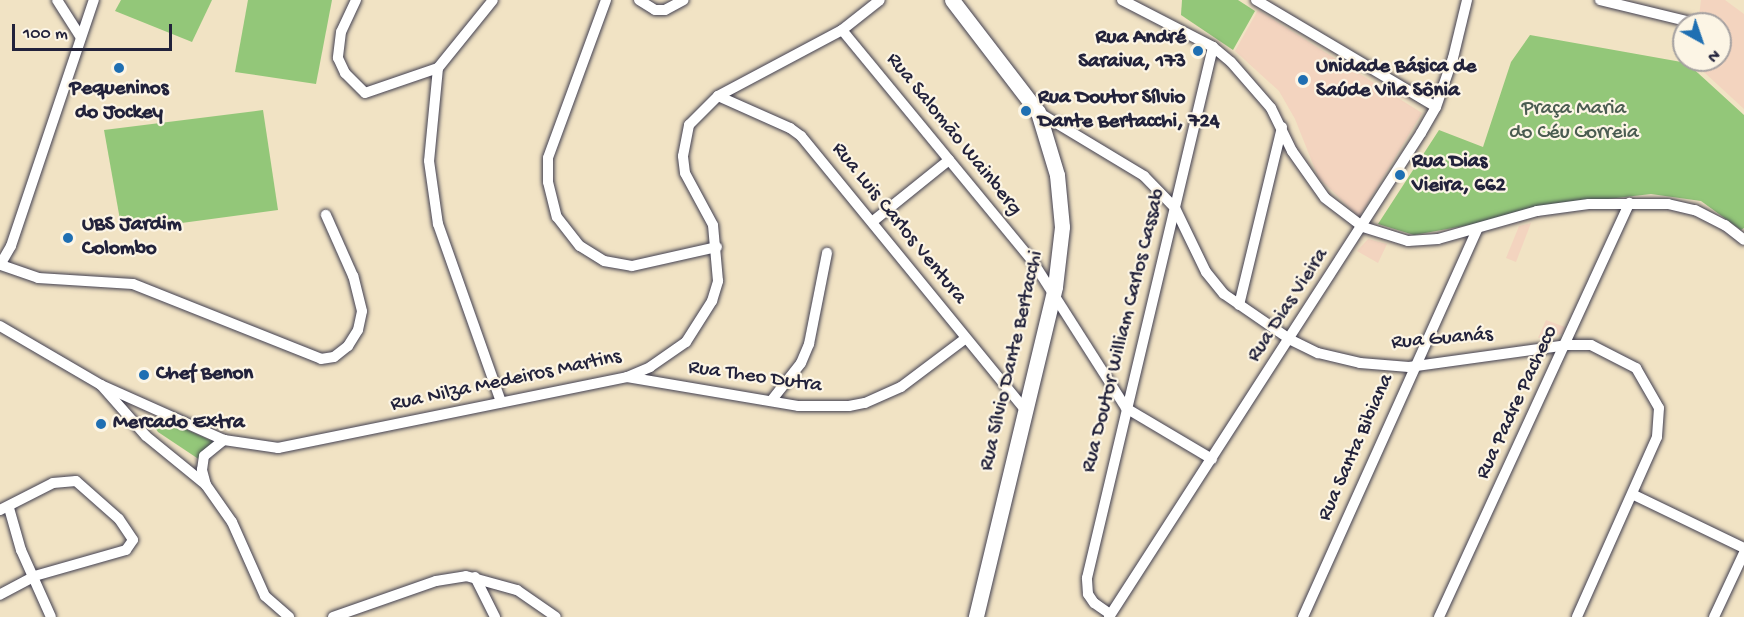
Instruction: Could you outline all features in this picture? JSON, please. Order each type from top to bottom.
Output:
[{"type":"street","points":[[57,0],[80,36]]},
{"type":"street","points":[[94,0],[11,246],[0,265],[38,278],[133,284],[321,359],[334,357],[348,346],[358,330],[362,311],[353,276],[326,214]]},
{"type":"street","points":[[357,0],[341,32],[338,58],[345,73],[364,93],[438,68],[493,0]]},
{"type":"street","points":[[606,0],[548,158],[548,182],[557,217],[580,246],[604,261],[632,266],[717,247]]},
{"type":"street","points":[[639,0],[655,10],[665,10],[684,0]]},
{"type":"street","name":"Rua Nilza Medeiros Martins","points":[[101,385],[224,440],[255,447],[297,447],[627,377],[650,367],[686,342],[703,318],[718,281],[717,247],[712,225],[685,173],[683,156],[689,125],[718,96],[842,30],[880,0]]},
{"type":"street","name":"Rua Sílvio Dante Bertacchi","points":[[952,0],[1038,112],[1051,147],[1061,204],[1061,260],[976,617]]},
{"type":"street","points":[[1122,0],[1213,47],[1251,82],[1282,127],[1292,151],[1325,198],[1363,227],[1408,241],[1438,239],[1477,230],[1537,211],[1629,203],[1668,204],[1695,210],[1725,225],[1744,240]]},
{"type":"street","points":[[1256,0],[1436,108]]},
{"type":"street","name":"Rua Dias Vieira","points":[[1110,616],[1291,340],[1436,108],[1454,58],[1467,0]]},
{"type":"street","points":[[1600,0],[1672,17]]},
{"type":"street","name":"Rua Salomão Wainberg","points":[[842,30],[1033,262],[1126,408]]},
{"type":"street","name":"Rua Doutor William Carlos Cassab","points":[[1110,616],[1094,603],[1087,578],[1213,47]]},
{"type":"street","points":[[438,68],[429,161],[438,224],[501,402]]},
{"type":"street","name":"Rua Luis Carlos Ventura","points":[[718,96],[795,132],[1024,408]]},
{"type":"street","name":"Rua Guanás","points":[[1038,112],[1144,176],[1175,208],[1206,272],[1239,305],[1291,340],[1318,353],[1359,363],[1415,366],[1567,345],[1591,345],[1611,352],[1636,369],[1650,387],[1660,421],[1634,495],[1577,617]]},
{"type":"street","points":[[1239,305],[1282,127]]},
{"type":"street","points":[[872,222],[950,160]]},
{"type":"street","name":"Rua Padre Pacheco","points":[[1439,617],[1567,345],[1629,203]]},
{"type":"street","name":"Rua Santa Bibiana","points":[[1303,617],[1477,230]]},
{"type":"street","points":[[771,401],[801,363],[809,344],[827,253]]},
{"type":"street","points":[[0,326],[101,385],[146,436],[206,485],[232,522],[265,596],[289,617]]},
{"type":"street","name":"Rua Theo Dutra","points":[[627,377],[822,408],[866,403],[926,371],[966,338]]},
{"type":"street","points":[[1126,408],[1212,459]]},
{"type":"street","points":[[206,485],[202,470],[204,456],[224,440]]},
{"type":"street","points":[[0,595],[35,576],[126,550],[133,540],[132,534],[82,486],[69,479],[43,488],[5,509],[21,550],[35,576],[51,617]]},
{"type":"street","points":[[1634,495],[1744,548]]},
{"type":"street","points":[[1714,617],[1744,553]]},
{"type":"street","points":[[333,617],[436,581],[475,577],[531,597],[556,617]]},
{"type":"street","points":[[475,577],[495,617]]},
{"type":"shaded area","points":[[1701,0],[1725,0],[1744,14],[1744,109],[1704,72],[1732,72],[1732,12],[1700,12]]},
{"type":"shaded area","points":[[1258,10],[1422,113],[1359,217],[1318,177],[1295,119],[1279,91],[1235,51]]},
{"type":"shaded area","points":[[1531,223],[1516,262],[1506,258],[1519,226]]},
{"type":"shaded area","points":[[1368,239],[1387,244],[1378,263],[1357,251]]},
{"type":"shaded area","points":[[1546,320],[1565,327],[1562,334],[1538,338]]},
{"type":"green space","points":[[121,0],[212,0],[192,42],[115,11]]},
{"type":"green space","points":[[248,0],[332,0],[316,84],[235,72]]},
{"type":"green space","points":[[1182,0],[1238,0],[1255,11],[1233,50],[1181,15]]},
{"type":"green space","name":"Praça Maria do Céu Correia","points":[[1530,35],[1672,60],[1672,72],[1697,72],[1744,115],[1744,228],[1741,230],[1701,201],[1651,194],[1530,208],[1486,222],[1414,235],[1378,224],[1439,130],[1483,147],[1511,62]]},
{"type":"green space","points":[[263,110],[278,210],[122,231],[104,130]]},
{"type":"green space","points":[[159,419],[214,442],[200,460],[158,432],[154,426]]},
{"type":"place","name":"Rua André Saraiva, 173","points":[[1198,51]]},
{"type":"place","name":"Pequeninos do Jockey","points":[[119,68]]},
{"type":"place","name":"Unidade Básica de Saúde Vila Sônia","points":[[1303,80]]},
{"type":"place","name":"Rua Doutor Sílvio Dante Bertacchi, 724","points":[[1026,111]]},
{"type":"place","name":"Rua Dias Vieira, 662","points":[[1400,175]]},
{"type":"place","name":"UBS Jardim Colombo","points":[[68,238]]},
{"type":"place","name":"Chef Benon","points":[[144,375]]},
{"type":"place","name":"Mercado Extra","points":[[101,424]]}]
